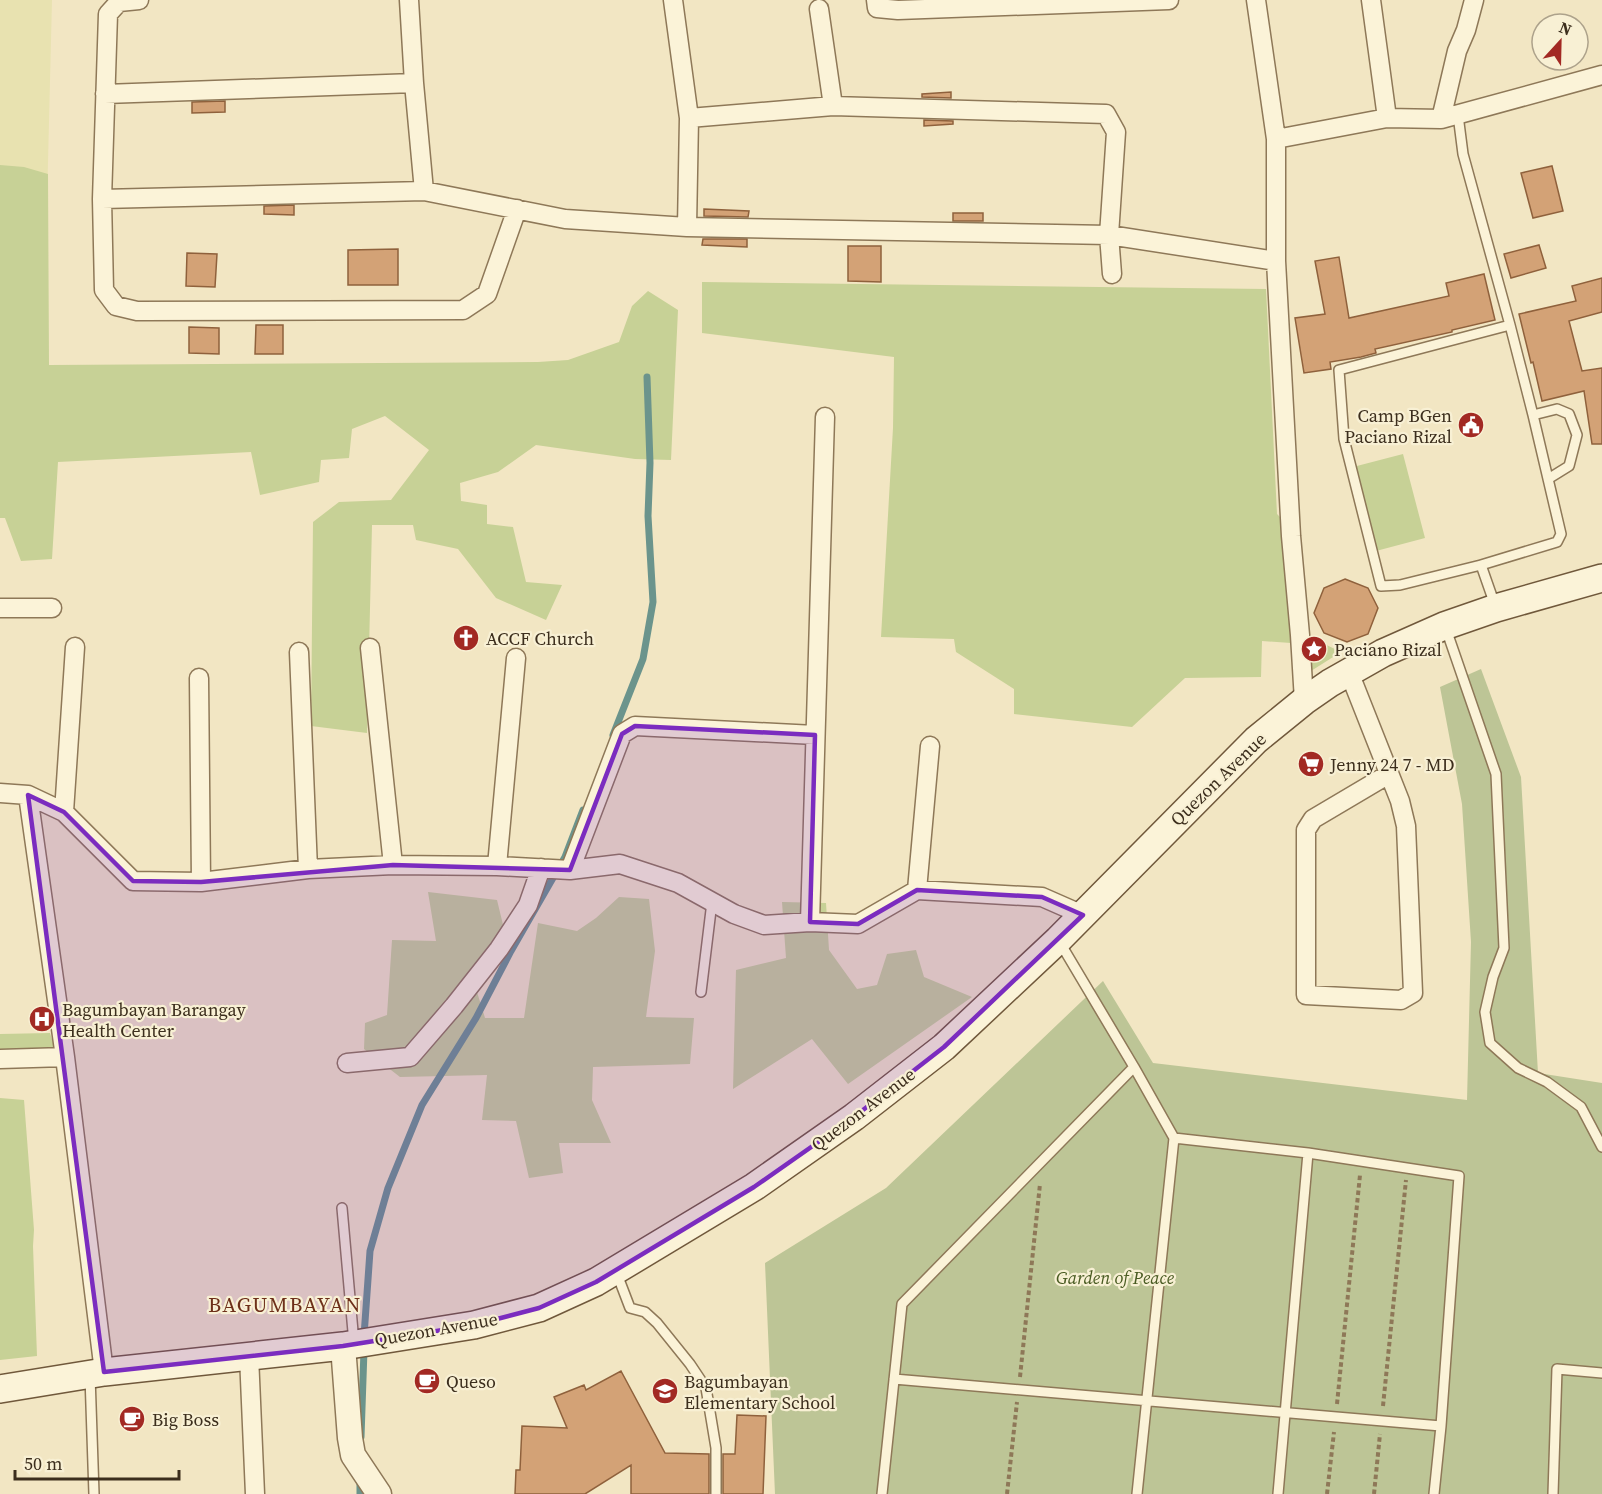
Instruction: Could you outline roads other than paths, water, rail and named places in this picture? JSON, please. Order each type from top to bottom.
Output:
[{"type":"main road","name":"Quezon Avenue","points":[[0,1389],[97,1373],[349,1345],[474,1325],[539,1308],[596,1282],[754,1187],[854,1118],[944,1047],[1058,940],[1256,740],[1304,701],[1383,653],[1444,626],[1496,608],[1602,578]]},
{"type":"street","points":[[139,0],[119,2],[108,14],[102,199],[104,290],[116,306],[137,310],[463,310],[487,294],[517,209]]},
{"type":"street","points":[[409,0],[424,191]]},
{"type":"street","points":[[673,0],[688,118],[687,228]]},
{"type":"street","points":[[876,0],[877,8],[898,10],[1169,0]]},
{"type":"street","points":[[1256,0],[1276,140],[1276,261],[1291,536],[1304,701]]},
{"type":"street","points":[[1371,0],[1387,118]]},
{"type":"street","points":[[1450,117],[1457,51],[1466,30],[1474,0]]},
{"type":"street","points":[[819,9],[832,106]]},
{"type":"street","points":[[1276,140],[1387,118],[1450,117],[1602,75]]},
{"type":"street","points":[[105,93],[414,83]]},
{"type":"street","points":[[688,118],[832,106],[1106,114],[1116,132],[1109,235],[1112,274]]},
{"type":"street","points":[[102,199],[424,191],[565,219],[687,228],[1109,235],[1276,261]]},
{"type":"street","points":[[810,922],[825,417]]},
{"type":"street","points":[[0,608],[52,608]]},
{"type":"street","points":[[64,812],[75,647]]},
{"type":"street","points":[[370,648],[393,865]]},
{"type":"street","points":[[299,652],[308,869]]},
{"type":"street","points":[[496,866],[516,658]]},
{"type":"street","points":[[1349,672],[1400,801],[1406,826],[1413,993],[1401,1000],[1306,995],[1306,830],[1313,819],[1389,774]]},
{"type":"street","points":[[199,678],[201,882]]},
{"type":"street","points":[[570,870],[622,734],[634,726],[815,735]]},
{"type":"street","points":[[917,890],[930,746]]},
{"type":"street","points":[[0,793],[28,795],[64,812],[133,881],[201,882],[308,869],[393,865],[496,866],[570,870],[620,864],[678,883],[734,914],[764,926],[810,922],[858,924],[917,890],[1041,897],[1083,915]]},
{"type":"street","points":[[28,795],[65,1057],[97,1373]]},
{"type":"street","points":[[347,1063],[410,1057],[499,949],[528,905],[541,868]]},
{"type":"street","points":[[0,1059],[65,1057]]},
{"type":"street","points":[[349,1345],[350,1438],[353,1455],[379,1494]]},
{"type":"street","points":[[249,1356],[255,1494]]},
{"type":"lane","points":[[1450,117],[1463,154],[1510,325],[1561,534],[1557,542],[1482,565],[1400,585],[1380,586],[1344,439],[1339,370],[1510,325]]},
{"type":"lane","points":[[1533,414],[1557,408],[1569,414],[1577,435],[1569,466],[1548,479]]},
{"type":"lane","points":[[1482,565],[1496,608]]},
{"type":"lane","points":[[1444,626],[1496,774],[1503,948],[1485,1012],[1490,1043],[1518,1068],[1547,1082],[1581,1107],[1602,1147]]},
{"type":"lane","points":[[701,992],[712,902]]},
{"type":"lane","points":[[1058,940],[1174,1138],[1137,1494]]},
{"type":"lane","points":[[882,1494],[902,1304],[1134,1067]]},
{"type":"lane","points":[[1174,1138],[1308,1153],[1459,1176],[1434,1494]]},
{"type":"lane","points":[[1278,1494],[1308,1153]]},
{"type":"lane","points":[[342,1208],[349,1345]]},
{"type":"lane","points":[[616,1271],[630,1308],[645,1312],[657,1323],[690,1364],[705,1388],[716,1448],[716,1494]]},
{"type":"lane","points":[[1553,1494],[1557,1369],[1602,1372]]},
{"type":"lane","points":[[94,1494],[97,1373]]},
{"type":"lane","points":[[894,1379],[1441,1426]]},
{"type":"waterway","points":[[613,735],[643,659],[653,602],[648,516],[650,463],[647,377]]},
{"type":"waterway","points":[[364,1336],[370,1251],[388,1188],[422,1105],[476,1018],[565,857],[583,810]]},
{"type":"waterway","points":[[361,1437],[364,1350]]},
{"type":"waterway","points":[[360,1479],[360,1494]]},
{"type":"place","name":"Camp BGen Paciano Rizal","points":[[1471,425]]},
{"type":"place","name":"ACCF Church","points":[[466,638]]},
{"type":"place","name":"Paciano Rizal","points":[[1314,649]]},
{"type":"place","name":"Jenny 24 7 - MD","points":[[1311,764]]},
{"type":"place","name":"Bagumbayan Barangay Health Center","points":[[42,1019]]},
{"type":"place","name":"Queso","points":[[427,1381]]},
{"type":"place","name":"Bagumbayan Elementary School","points":[[665,1391]]},
{"type":"place","name":"Big Boss","points":[[132,1419]]},
{"type":"district","name":"BAGUMBAYAN","points":[[285,1304]]},
{"type":"park label","name":"Garden of Peace","points":[[1115,1277]]}]
